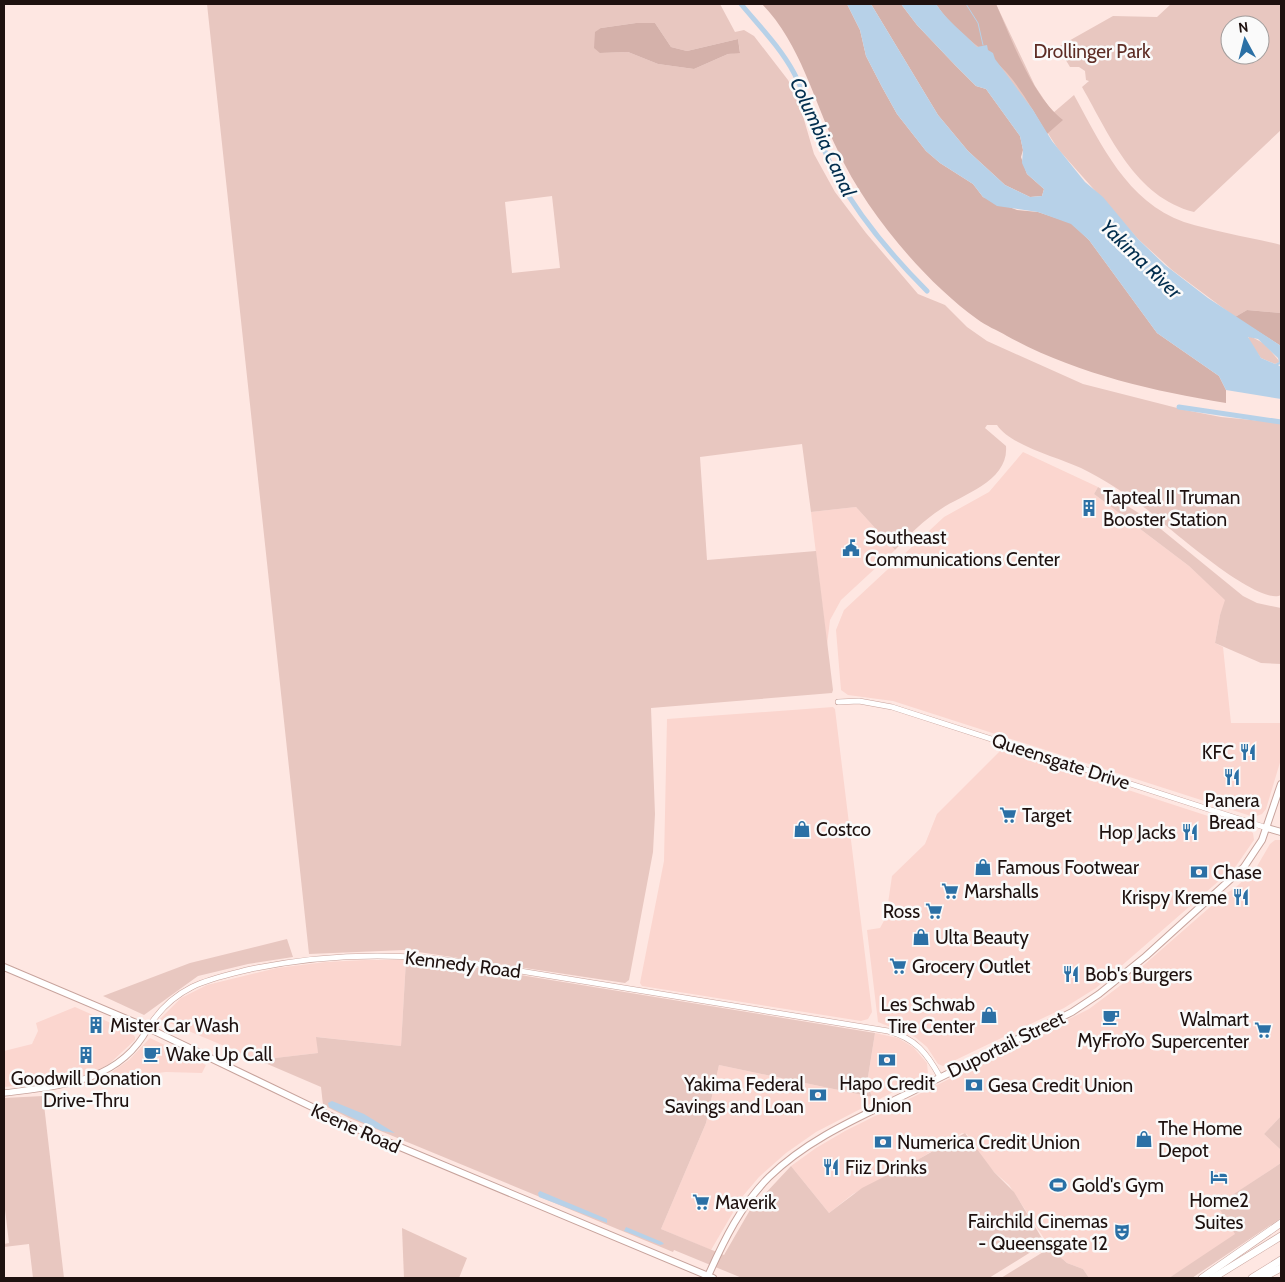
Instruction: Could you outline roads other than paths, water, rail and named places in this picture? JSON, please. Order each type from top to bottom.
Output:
[{"type":"highway","points":[[1202,1278],[1281,1223]]},
{"type":"highway","points":[[1213,1278],[1281,1236]]},
{"type":"highway","points":[[1252,1278],[1281,1260]]},
{"type":"highway","points":[[1262,1278],[1281,1268]]},
{"type":"main road","name":"Duportail Street","points":[[710,1277],[721,1245],[738,1215],[760,1187],[806,1147],[842,1125],[1072,1012],[1103,991],[1239,872],[1255,853],[1267,828],[1281,784]]},
{"type":"main road","name":"Queensgate Drive","points":[[1267,828],[1281,832]]},
{"type":"main road","name":"Keene Road","points":[[4,967],[148,1028],[364,1132],[710,1277]]},
{"type":"main road","name":"Kennedy Road","points":[[4,1093],[74,1084],[97,1076],[129,1054],[142,1040],[148,1028]]},
{"type":"street","name":"Queensgate Drive","points":[[838,702],[859,701],[892,707],[1267,828]]},
{"type":"street","name":"Kennedy Road","points":[[148,1028],[165,1007],[182,993],[206,981],[229,974],[279,964],[327,958],[373,956],[423,958],[632,988],[888,1031],[907,1038],[920,1047],[929,1056],[940,1077]]},
{"type":"water","name":"Yakima River","points":[[847,4],[871,4],[938,115],[968,151],[1005,185],[1030,197],[1042,196],[1044,189],[1027,174],[1022,163],[1023,150],[1020,136],[986,89],[976,86],[955,65],[917,25],[901,4],[936,4],[950,21],[977,47],[987,45],[988,50],[993,53],[995,59],[1033,110],[1052,141],[1085,182],[1103,197],[1138,239],[1165,265],[1208,298],[1281,346],[1281,364],[1278,365],[1281,367],[1281,399],[1226,390],[1219,376],[1157,333],[1089,240],[1071,224],[1038,212],[997,206],[983,197],[973,184],[940,163],[926,151],[897,114],[882,87],[866,56],[860,30]],"holes":[[[1248,337],[1258,339],[1278,358],[1279,362],[1275,364],[1261,358]]]},
{"type":"water","points":[[332,1101],[364,1114],[395,1133],[382,1131],[329,1107],[328,1103]]},
{"type":"water","points":[[540,1191],[607,1219],[607,1223],[539,1197],[538,1193]]},
{"type":"water","points":[[626,1227],[664,1244],[660,1245],[624,1231]]},
{"type":"waterway","name":"Columbia Canal","points":[[741,4],[776,46],[794,73],[830,163],[845,191],[877,236],[927,291]]},
{"type":"waterway","points":[[966,4],[978,23],[983,45]]},
{"type":"waterway","name":"Columbia Canal","points":[[1179,407],[1281,422]]},
{"type":"place","name":"Tapteal II Truman Booster Station","points":[[1089,508]]},
{"type":"place","name":"Southeast Communications Center","points":[[851,548]]},
{"type":"place","name":"KFC","points":[[1248,752]]},
{"type":"place","name":"Panera Bread","points":[[1232,777]]},
{"type":"place","name":"Target","points":[[1008,815]]},
{"type":"place","name":"Costco","points":[[802,829]]},
{"type":"place","name":"Hop Jacks","points":[[1190,832]]},
{"type":"place","name":"Famous Footwear","points":[[983,867]]},
{"type":"place","name":"Chase","points":[[1199,872]]},
{"type":"place","name":"Marshalls","points":[[950,891]]},
{"type":"place","name":"Krispy Kreme","points":[[1241,897]]},
{"type":"place","name":"Ross","points":[[934,911]]},
{"type":"place","name":"Ulta Beauty","points":[[921,937]]},
{"type":"place","name":"Grocery Outlet","points":[[898,966]]},
{"type":"place","name":"Bob's Burgers","points":[[1071,974]]},
{"type":"place","name":"Les Schwab Tire Center","points":[[989,1015]]},
{"type":"place","name":"MyFroYo","points":[[1111,1017]]},
{"type":"place","name":"Mister Car Wash","points":[[96,1025]]},
{"type":"place","name":"Walmart Supercenter","points":[[1263,1030]]},
{"type":"place","name":"Wake Up Call","points":[[152,1054]]},
{"type":"place","name":"Goodwill Donation Drive-Thru","points":[[86,1055]]},
{"type":"place","name":"Hapo Credit Union","points":[[887,1060]]},
{"type":"place","name":"Gesa Credit Union","points":[[974,1085]]},
{"type":"place","name":"Yakima Federal Savings and Loan","points":[[818,1095]]},
{"type":"place","name":"The Home Depot","points":[[1144,1139]]},
{"type":"place","name":"Numerica Credit Union","points":[[883,1142]]},
{"type":"place","name":"Fiiz Drinks","points":[[831,1167]]},
{"type":"place","name":"Home2 Suites","points":[[1219,1177]]},
{"type":"place","name":"Gold's Gym","points":[[1058,1185]]},
{"type":"place","name":"Maverik","points":[[701,1202]]},
{"type":"place","name":"Fairchild Cinemas - Queensgate 12","points":[[1122,1232]]},
{"type":"park label","name":"Drollinger Park","points":[[1092,51]]}]
